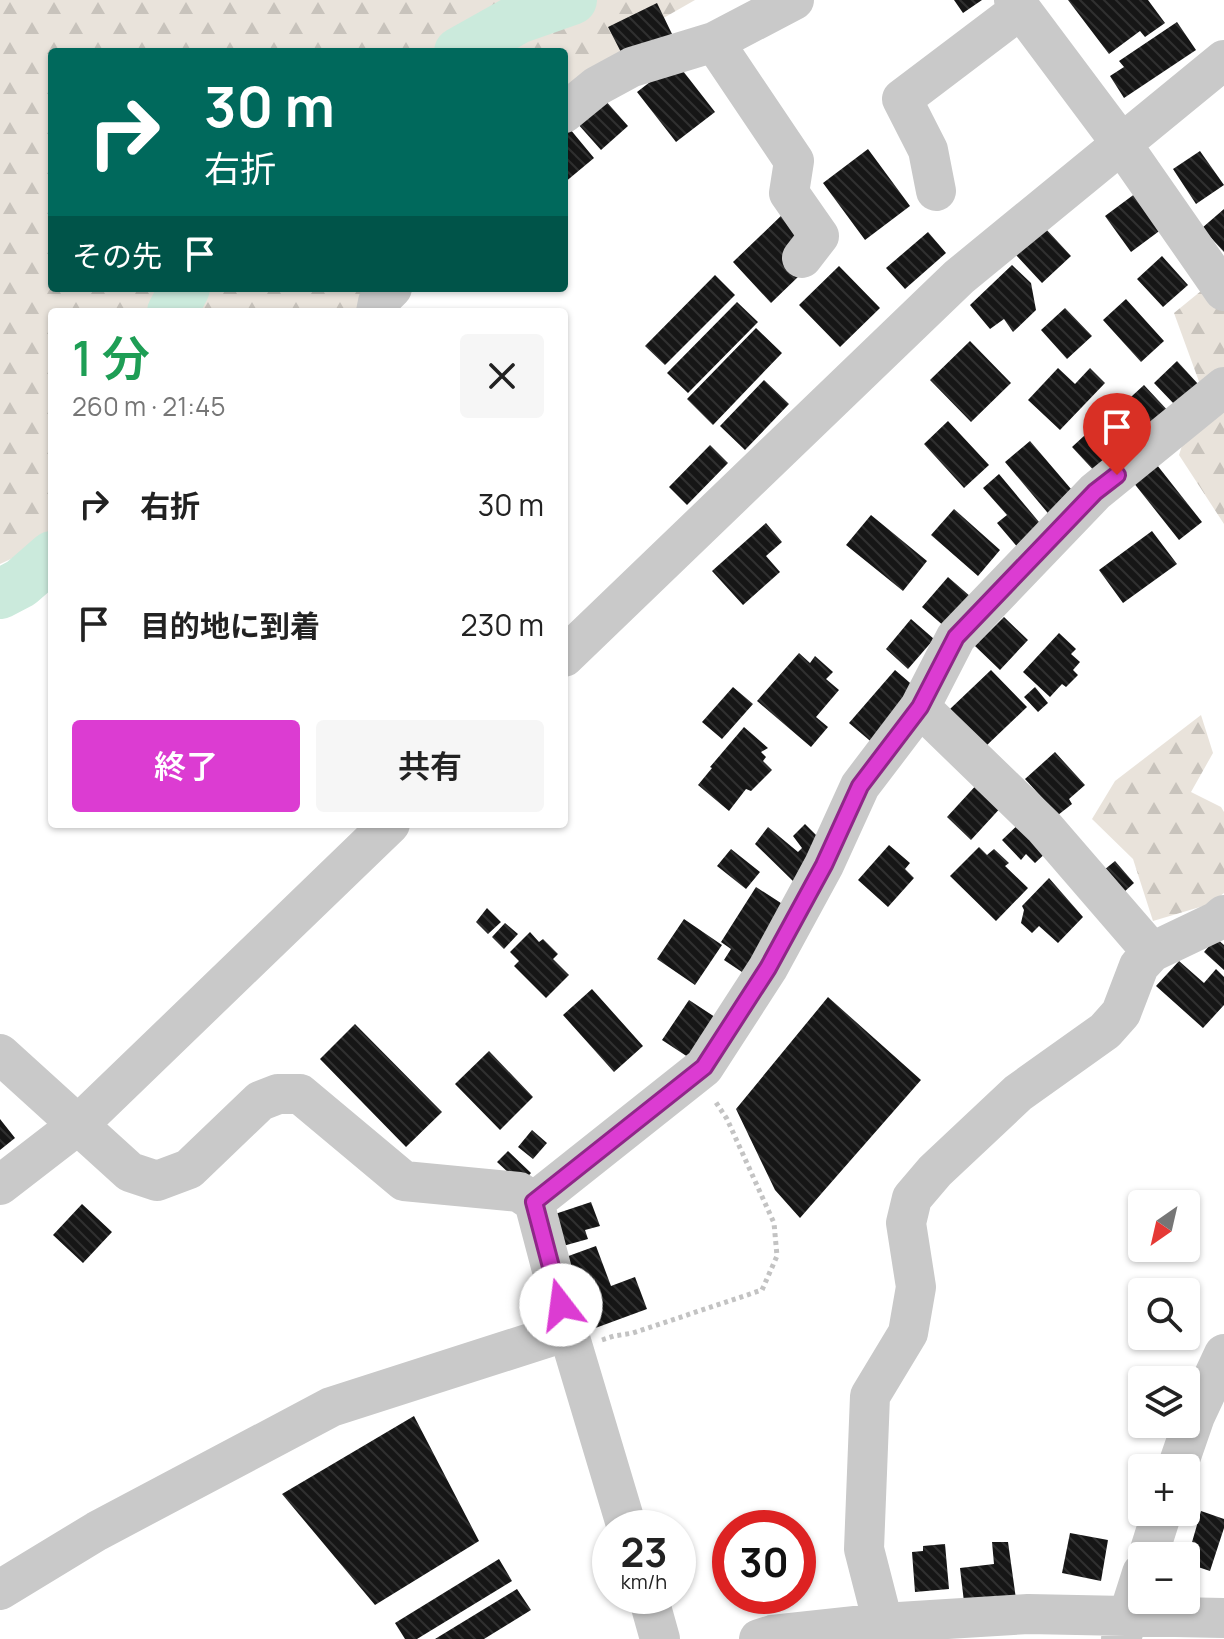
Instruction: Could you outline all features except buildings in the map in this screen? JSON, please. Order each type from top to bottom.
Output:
[{"type":"street","points":[[568,110],[597,86],[632,67],[714,42],[794,0]]},
{"type":"street","points":[[936,191],[928,150],[902,99],[1018,5],[1223,286]]},
{"type":"street","points":[[714,42],[794,161],[789,193],[819,236],[802,258]]},
{"type":"street","points":[[568,653],[959,277],[1224,60]]},
{"type":"street","points":[[377,308],[378,302],[388,292]]},
{"type":"street","points":[[534,1202],[704,1067],[768,968],[824,865],[860,786],[920,707],[956,637],[1095,492],[1224,387]]},
{"type":"street","points":[[920,707],[1044,827],[1149,947]]},
{"type":"street","points":[[0,1185],[79,1124],[386,828]]},
{"type":"street","points":[[883,1623],[864,1549],[870,1396],[908,1333],[916,1287],[906,1223],[912,1198],[935,1171],[1018,1093],[1105,1031],[1121,1013],[1149,947],[1222,921]]},
{"type":"street","points":[[0,1054],[130,1172],[157,1181],[189,1169],[260,1101],[278,1094],[300,1094],[404,1181],[519,1192],[534,1202],[571,1341],[622,1510]]},
{"type":"street","points":[[0,1590],[97,1531],[331,1407],[571,1341]]},
{"type":"street","points":[[1182,1454],[1195,1416],[1224,1354]]},
{"type":"street","points":[[652,1614],[658,1638]]},
{"type":"street","points":[[759,1639],[883,1623],[1028,1614],[1125,1628],[1224,1618]]},
{"type":"path","points":[[571,1341],[633,1333],[762,1290],[777,1256],[774,1223],[727,1119],[696,1074]]},
{"type":"green space","points":[[0,0],[695,0],[646,28],[568,99],[568,48],[48,48],[48,292],[383,292],[369,308],[48,308],[48,542],[0,564]]},
{"type":"green space","points":[[1212,282],[1224,295],[1224,524],[1179,455],[1201,387],[1174,313]]},
{"type":"green space","points":[[1201,715],[1213,753],[1191,792],[1221,807],[1224,812],[1224,893],[1210,904],[1153,921],[1133,859],[1092,819],[1115,781]]},
{"type":"waterway","points":[[466,48],[518,19],[572,0]]},
{"type":"waterway","points":[[174,308],[183,292]]},
{"type":"waterway","points":[[0,594],[21,583],[48,559]]},
{"type":"route","points":[[561,1305],[534,1202],[704,1067],[768,968],[824,865],[860,786],[920,707],[956,637],[1095,492],[1117,475]]}]
